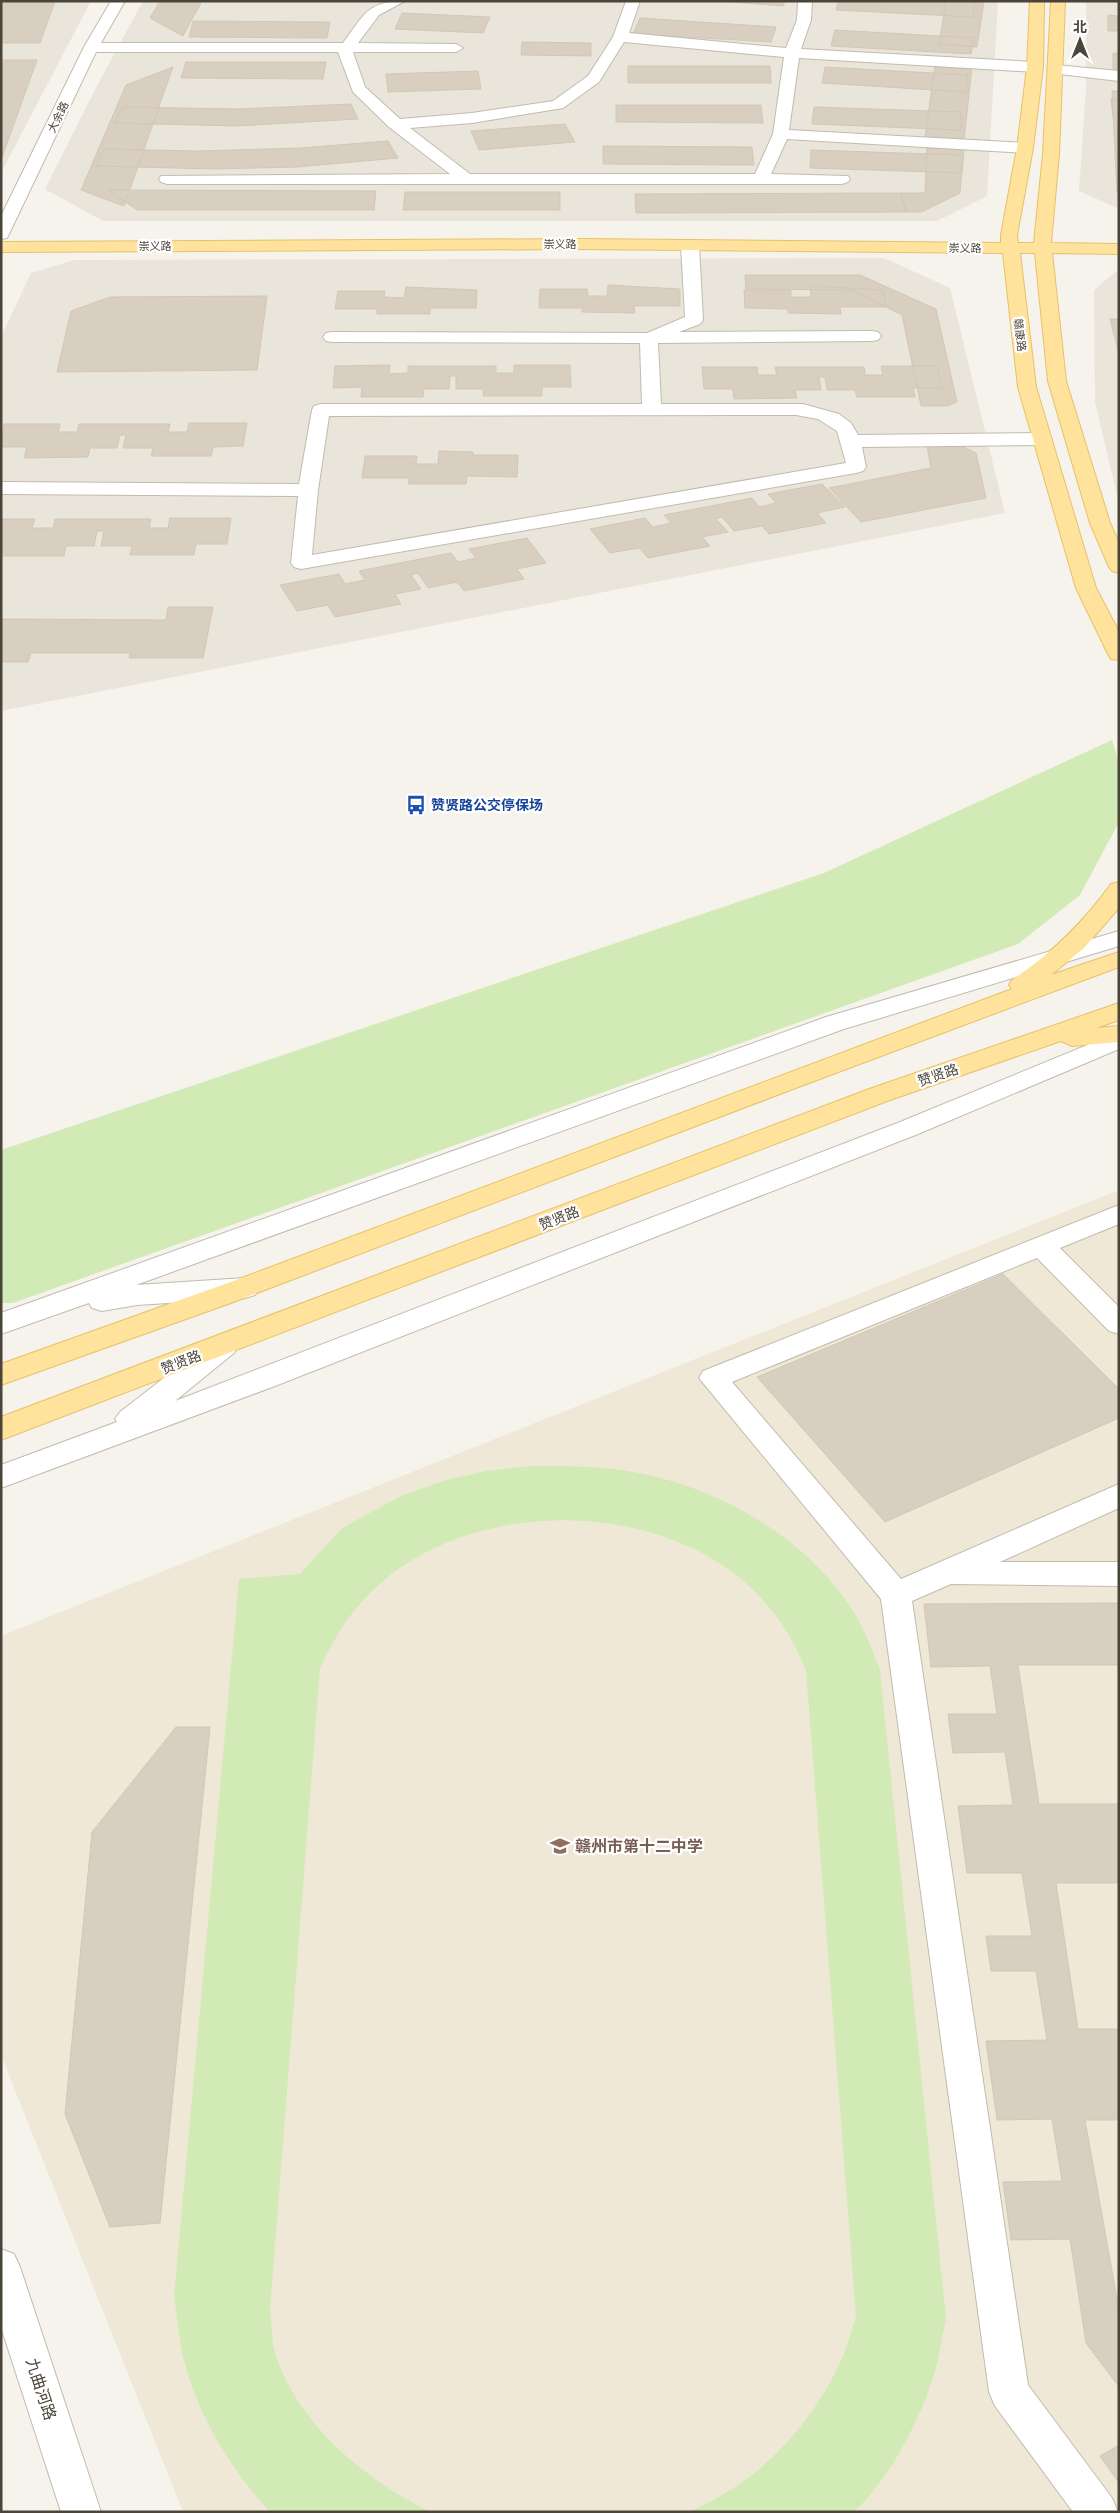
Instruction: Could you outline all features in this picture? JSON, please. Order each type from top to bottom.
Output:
[{"type":"main road","name":"赣康路","points":[[1037,1],[1035,67],[1009,242],[1027,387],[1086,588],[1119,654]]},
{"type":"main road","points":[[1058,1],[1052,154],[1043,242],[1057,381],[1100,523],[1119,567]]},
{"type":"main road","name":"崇义路","points":[[1,234],[1009,242],[1043,242],[1119,235]]},
{"type":"main road","name":"崇义路","points":[[1,247],[1009,242]]},
{"type":"main road","name":"崇义路","points":[[1043,242],[1119,249]]},
{"type":"main road","points":[[934,1026],[1005,996],[1057,958],[1095,921],[1119,889]]},
{"type":"main road","points":[[1,1375],[125,1329],[245,1288],[934,1026],[1119,960]]},
{"type":"main road","name":"赞贤路","points":[[1,1429],[224,1346],[881,1094],[1009,1051],[1119,1010]]},
{"type":"main road","points":[[1009,1051],[1044,1043],[1119,1034]]},
{"type":"street","name":"大余路","points":[[1,234],[91,47],[118,1]]},
{"type":"street","points":[[398,1],[374,12],[345,51],[358,89],[395,124],[466,179]]},
{"type":"street","points":[[395,124],[472,118],[558,105],[594,79],[620,37],[633,1]]},
{"type":"street","points":[[761,178],[781,134],[792,53],[804,20],[805,1]]},
{"type":"street","points":[[620,37],[792,53],[1035,67]]},
{"type":"street","points":[[91,47],[456,48]]},
{"type":"street","points":[[1056,70],[1119,76]]},
{"type":"street","points":[[781,134],[1024,148]]},
{"type":"street","points":[[167,179],[842,179]]},
{"type":"street","points":[[649,338],[694,320],[690,245]]},
{"type":"street","points":[[332,337],[649,338],[872,336]]},
{"type":"street","points":[[649,338],[652,409]]},
{"type":"street","points":[[321,410],[808,410],[836,421],[847,431],[851,441],[856,468],[301,563],[308,490],[321,410]]},
{"type":"street","points":[[851,441],[1042,439]]},
{"type":"street","points":[[1,488],[308,490]]},
{"type":"street","points":[[12,1320],[835,1023],[1119,938]]},
{"type":"street","points":[[1,1478],[95,1441],[265,1380],[891,1135],[1119,1040]]},
{"type":"street","points":[[1098,2512],[1008,2392],[896,1595],[713,1378],[1119,1214]]},
{"type":"street","points":[[1041,1245],[1119,1324]]},
{"type":"street","points":[[12,1320],[137,1295],[245,1288]]},
{"type":"street","points":[[95,1441],[147,1408],[224,1346]]},
{"type":"street","points":[[896,1595],[1119,1495]]},
{"type":"street","points":[[946,1573],[1119,1574]]},
{"type":"street","name":"九曲河路","points":[[1,2267],[82,2512]]},
{"type":"shaded area","points":[[1,1],[91,1],[1,173]]},
{"type":"shaded area","points":[[143,1],[998,1],[987,196],[937,221],[103,221],[45,189],[99,82]]},
{"type":"shaded area","points":[[1086,1],[1119,1],[1119,209],[1079,191],[1086,88]]},
{"type":"shaded area","points":[[884,258],[950,288],[1005,513],[1,711],[1,337],[31,273],[74,260]]},
{"type":"shaded area","points":[[1119,269],[1119,504],[1095,402],[1094,290]]},
{"type":"shaded area","name":"赣州市第十二中学","points":[[1119,1190],[1119,2512],[183,2512],[1,2055],[1,1636]]},
{"type":"green space","points":[[1112,740],[1119,763],[1119,822],[1080,895],[1018,944],[13,1303],[1,1303],[1,1150],[824,873]]},
{"type":"green space","points":[[531,1466],[604,1468],[648,1475],[682,1484],[746,1513],[776,1531],[803,1553],[828,1578],[858,1620],[880,1670],[946,2319],[936,2368],[914,2426],[893,2464],[868,2498],[854,2512],[689,2512],[736,2486],[758,2470],[796,2432],[813,2410],[840,2363],[856,2316],[806,1670],[793,1642],[776,1616],[745,1582],[692,1548],[647,1531],[599,1522],[549,1521],[500,1527],[453,1540],[410,1561],[373,1590],[343,1626],[320,1668],[270,2310],[272,2339],[274,2351],[287,2381],[301,2405],[318,2428],[359,2467],[406,2499],[431,2512],[270,2512],[240,2475],[214,2435],[203,2414],[187,2370],[181,2347],[174,2297],[239,1579],[300,1574],[342,1528],[401,1496],[443,1481],[486,1471]]},
{"type":"building","points":[[1,1],[55,1],[40,43],[1,43]]},
{"type":"building","points":[[160,1],[202,1],[183,36],[150,18]]},
{"type":"building","points":[[719,1],[785,1],[783,6]]},
{"type":"building","points":[[838,1],[975,2],[973,17],[836,10]]},
{"type":"building","points":[[946,1],[984,1],[977,47],[939,44]]},
{"type":"building","points":[[402,13],[490,17],[483,33],[395,29]]},
{"type":"building","points":[[1108,15],[1119,16],[1119,31],[1108,31]]},
{"type":"building","points":[[640,18],[776,27],[771,42],[633,34]]},
{"type":"building","points":[[193,21],[330,22],[327,38],[189,37]]},
{"type":"building","points":[[835,30],[974,38],[971,54],[831,46]]},
{"type":"building","points":[[522,42],[591,43],[591,56],[521,55]]},
{"type":"building","points":[[1113,53],[1119,53],[1119,69],[1113,69]]},
{"type":"building","points":[[1,60],[37,60],[1,160]]},
{"type":"building","points":[[186,62],[326,62],[323,79],[181,78]]},
{"type":"building","points":[[935,65],[972,67],[964,140],[925,138]]},
{"type":"building","points":[[628,66],[770,66],[771,83],[628,83]]},
{"type":"building","points":[[173,67],[124,206],[81,190],[126,85]]},
{"type":"building","points":[[825,67],[968,75],[966,92],[822,83]]},
{"type":"building","points":[[478,71],[481,89],[388,92],[386,74]]},
{"type":"building","points":[[1112,91],[1119,91],[1119,192],[1117,192]]},
{"type":"building","points":[[1111,99],[1119,100],[1119,118],[1113,117]]},
{"type":"building","points":[[351,104],[358,119],[237,126],[114,123],[123,107],[237,109]]},
{"type":"building","points":[[616,105],[761,105],[763,123],[616,122]]},
{"type":"building","points":[[814,107],[961,112],[961,130],[812,124]]},
{"type":"building","points":[[565,124],[575,142],[479,150],[471,131]]},
{"type":"building","points":[[388,141],[398,158],[297,167],[213,169],[96,166],[104,149],[198,151],[300,148]]},
{"type":"building","points":[[603,146],[752,147],[754,165],[603,164]]},
{"type":"building","points":[[927,148],[964,149],[960,193],[921,212],[906,212],[901,193],[925,193]]},
{"type":"building","points":[[811,150],[962,155],[962,173],[810,168]]},
{"type":"building","points":[[108,190],[376,191],[374,210],[137,210]]},
{"type":"building","points":[[405,192],[560,192],[560,210],[403,210]]},
{"type":"building","points":[[901,193],[906,212],[636,213],[635,194]]},
{"type":"building","points":[[745,275],[860,275],[936,309],[957,402],[947,406],[921,406],[902,315],[852,290],[746,289]]},
{"type":"building","points":[[608,285],[680,289],[680,306],[634,306],[635,313],[582,312],[582,308],[539,308],[540,289],[587,289],[588,296],[607,296]]},
{"type":"building","points":[[810,286],[883,290],[886,307],[840,307],[841,314],[788,313],[788,309],[745,308],[744,290],[791,290],[791,297],[811,297]]},
{"type":"building","points":[[406,287],[477,290],[476,308],[430,308],[430,314],[377,314],[377,309],[335,309],[338,291],[385,291],[384,297],[404,298]]},
{"type":"building","points":[[267,296],[257,370],[57,372],[71,311],[110,297]]},
{"type":"building","points":[[1110,319],[1119,319],[1119,354]]},
{"type":"building","points":[[390,365],[389,374],[408,373],[408,366],[496,366],[496,373],[514,373],[514,365],[570,365],[571,387],[542,387],[542,396],[483,396],[484,389],[456,389],[456,376],[450,376],[449,389],[424,389],[423,397],[361,397],[362,387],[333,388],[335,366]]},
{"type":"building","points":[[881,366],[937,366],[942,388],[913,388],[915,397],[857,397],[855,390],[827,390],[825,377],[819,377],[821,390],[795,390],[797,398],[734,399],[733,389],[704,389],[702,367],[757,367],[758,375],[777,375],[775,367],[864,367],[865,375],[883,375]]},
{"type":"building","points":[[189,423],[247,423],[243,446],[213,447],[211,456],[151,456],[153,448],[123,448],[126,435],[120,435],[117,448],[90,448],[88,457],[24,458],[27,447],[1,447],[4,424],[60,424],[58,432],[77,432],[79,424],[170,424],[168,432],[187,432]]},
{"type":"building","points":[[927,446],[962,446],[976,453],[986,498],[861,522],[829,488],[931,468]]},
{"type":"building","points":[[439,451],[473,452],[473,455],[518,455],[517,477],[467,476],[466,484],[408,484],[409,478],[362,478],[365,456],[417,456],[416,464],[438,464]]},
{"type":"building","points":[[822,484],[845,507],[817,513],[826,523],[769,534],[762,526],[734,531],[722,517],[716,519],[728,532],[702,537],[710,546],[648,558],[639,548],[610,553],[590,529],[645,518],[653,527],[671,523],[664,515],[752,498],[759,507],[776,503],[768,494]]},
{"type":"building","points":[[170,518],[231,518],[227,544],[196,544],[194,555],[130,555],[132,546],[101,546],[104,531],[97,531],[94,546],[66,546],[64,556],[1,556],[1,519],[35,519],[32,528],[53,528],[55,519],[151,519],[149,528],[168,528]]},
{"type":"building","points":[[527,538],[546,563],[517,569],[524,579],[464,591],[457,582],[428,588],[418,573],[411,575],[421,589],[395,594],[401,604],[335,617],[328,605],[297,611],[280,585],[339,574],[345,584],[365,580],[359,571],[451,553],[458,562],[476,558],[469,549]]},
{"type":"building","points":[[168,607],[213,607],[203,658],[129,658],[130,653],[31,653],[28,662],[1,662],[1,619],[166,620]]},
{"type":"building","points":[[1003,1274],[1119,1389],[1119,1418],[885,1522],[757,1377]]},
{"type":"building","points":[[1119,1603],[1119,1665],[1018,1665],[1039,1804],[1119,1804],[1119,1883],[1056,1883],[1078,2029],[1119,2029],[1119,2120],[1085,2120],[1119,2310],[1119,2387],[1086,2343],[1070,2239],[1011,2240],[1003,2182],[1062,2181],[1052,2119],[997,2120],[986,2041],[1047,2040],[1036,1971],[991,1971],[986,1936],[1032,1936],[1022,1873],[967,1873],[958,1806],[1013,1805],[1005,1752],[953,1753],[948,1714],[997,1714],[990,1666],[931,1667],[924,1604]]},
{"type":"building","points":[[176,1727],[210,1727],[160,2223],[110,2227],[65,2114],[92,1832]]},
{"type":"building","points":[[1119,2445],[1119,2483],[1100,2456]]},
{"type":"place","name":"赞贤路公交停保场","points":[[416,805]]},
{"type":"place","name":"赣州市第十二中学","points":[[560,1846]]}]
